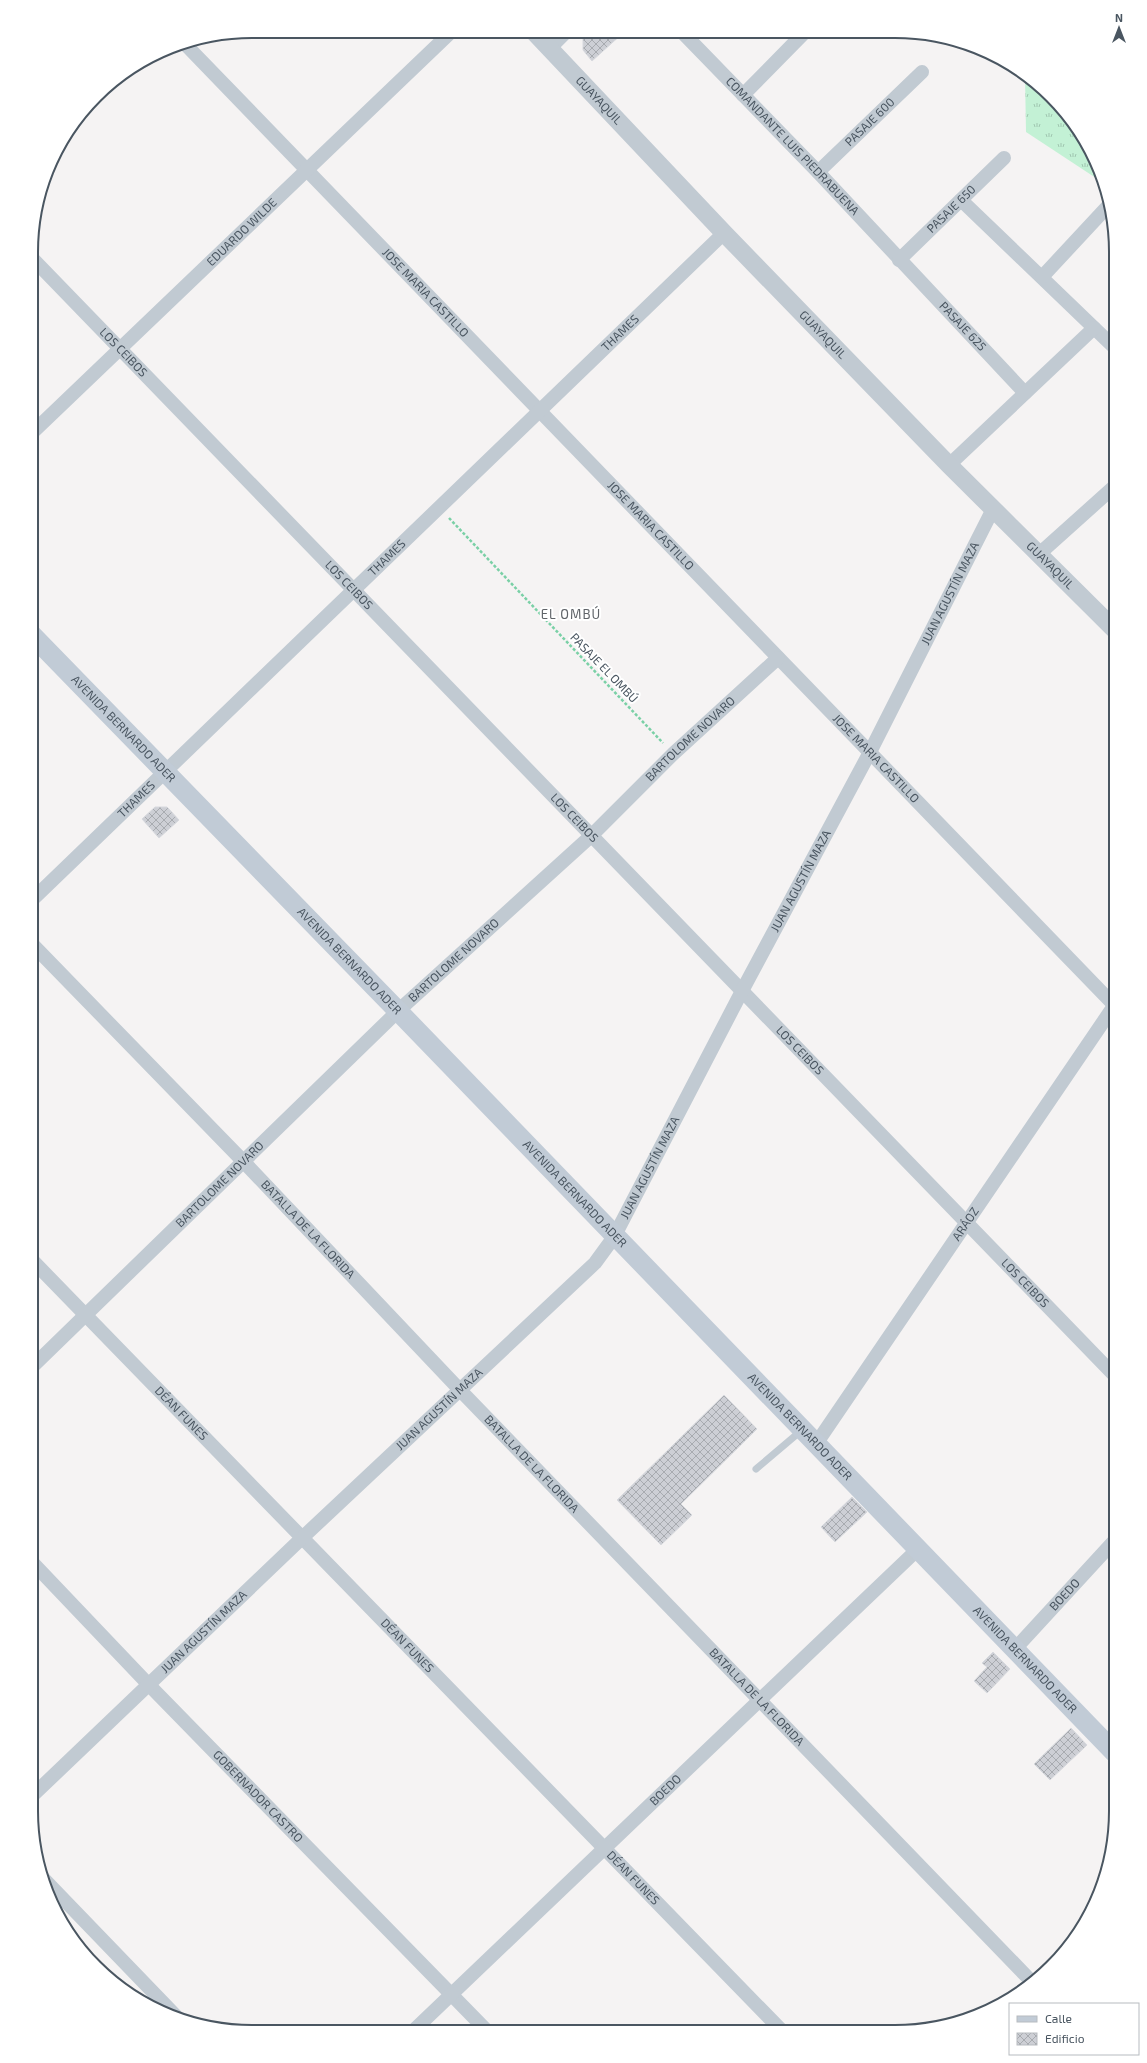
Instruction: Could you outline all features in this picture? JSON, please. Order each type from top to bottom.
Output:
[{"type":"main road","name":"AVENIDA BERNARDO ADER","points":[[38,641],[398,1010],[614,1237],[1109,1747]]},
{"type":"street","name":"EDUARDO WILDE","points":[[38,427],[445,38]]},
{"type":"street","name":"GUAYAQUIL","points":[[540,38],[724,233],[949,465],[1109,625]]},
{"type":"street","points":[[550,48],[560,38]]},
{"type":"street","name":"COMANDANTE LUIS PIEDRABUENA","points":[[688,38],[818,172],[899,260]]},
{"type":"street","points":[[743,95],[799,38]]},
{"type":"street","name":"JOSE MARIA CASTILLO","points":[[188,47],[1109,999]]},
{"type":"street","name":"PASAJE 600","points":[[818,172],[922,72]]},
{"type":"street","name":"PASAJE 650","points":[[899,260],[1004,158]]},
{"type":"street","points":[[961,200],[1109,342]]},
{"type":"street","points":[[1042,277],[1105,209]]},
{"type":"street","name":"THAMES","points":[[38,894],[724,233]]},
{"type":"street","name":"PASAJE 625","points":[[899,260],[1025,393]]},
{"type":"street","name":"LOS CEIBOS","points":[[38,264],[1109,1370]]},
{"type":"street","points":[[949,465],[1094,328]]},
{"type":"street","points":[[1038,555],[1109,491]]},
{"type":"street","name":"JUAN AGUSTÍN MAZA","points":[[38,1790],[459,1389],[595,1263],[614,1237],[742,991],[870,752],[993,509]]},
{"type":"street","name":"BARTOLOME NOVARO","points":[[38,1361],[398,1010],[591,836],[673,754],[778,658]]},
{"type":"street","name":"BATALLA DE LA FLORIDA","points":[[38,950],[243,1161],[459,1389],[1028,1978]]},
{"type":"street","name":"ARÁOZ","points":[[816,1444],[1109,1014]]},
{"type":"street","name":"DÉAN FUNES","points":[[38,1266],[776,2025]]},
{"type":"street","name":"BOEDO","points":[[1014,1650],[1109,1547]]},
{"type":"street","name":"BOEDO","points":[[420,2025],[918,1550]]},
{"type":"street","name":"GOBERNADOR CASTRO","points":[[38,1568],[149,1685],[481,2025]]},
{"type":"street","points":[[52,1887],[169,2008]]},
{"type":"lane","points":[[756,1469],[802,1430]]},
{"type":"path","name":"PASAJE EL OMBÚ","points":[[438,508],[673,754]]},
{"type":"green space","points":[[1025,82],[1056,111],[1065,122],[1087,157],[1096,178],[1026,132]]},
{"type":"building","points":[[583,38],[617,38],[592,61],[583,50]]},
{"type":"building","points":[[155,807],[167,807],[179,820],[159,838],[142,819]]},
{"type":"building","points":[[724,1395],[757,1429],[681,1504],[692,1515],[661,1545],[617,1500]]},
{"type":"building","points":[[852,1497],[867,1512],[835,1542],[821,1527]]},
{"type":"building","points":[[993,1652],[1010,1669],[987,1693],[974,1681],[987,1667],[982,1663]]},
{"type":"building","points":[[1071,1728],[1087,1745],[1050,1780],[1034,1764]]},
{"type":"district","name":"EL OMBÚ","points":[[571,614]]}]
